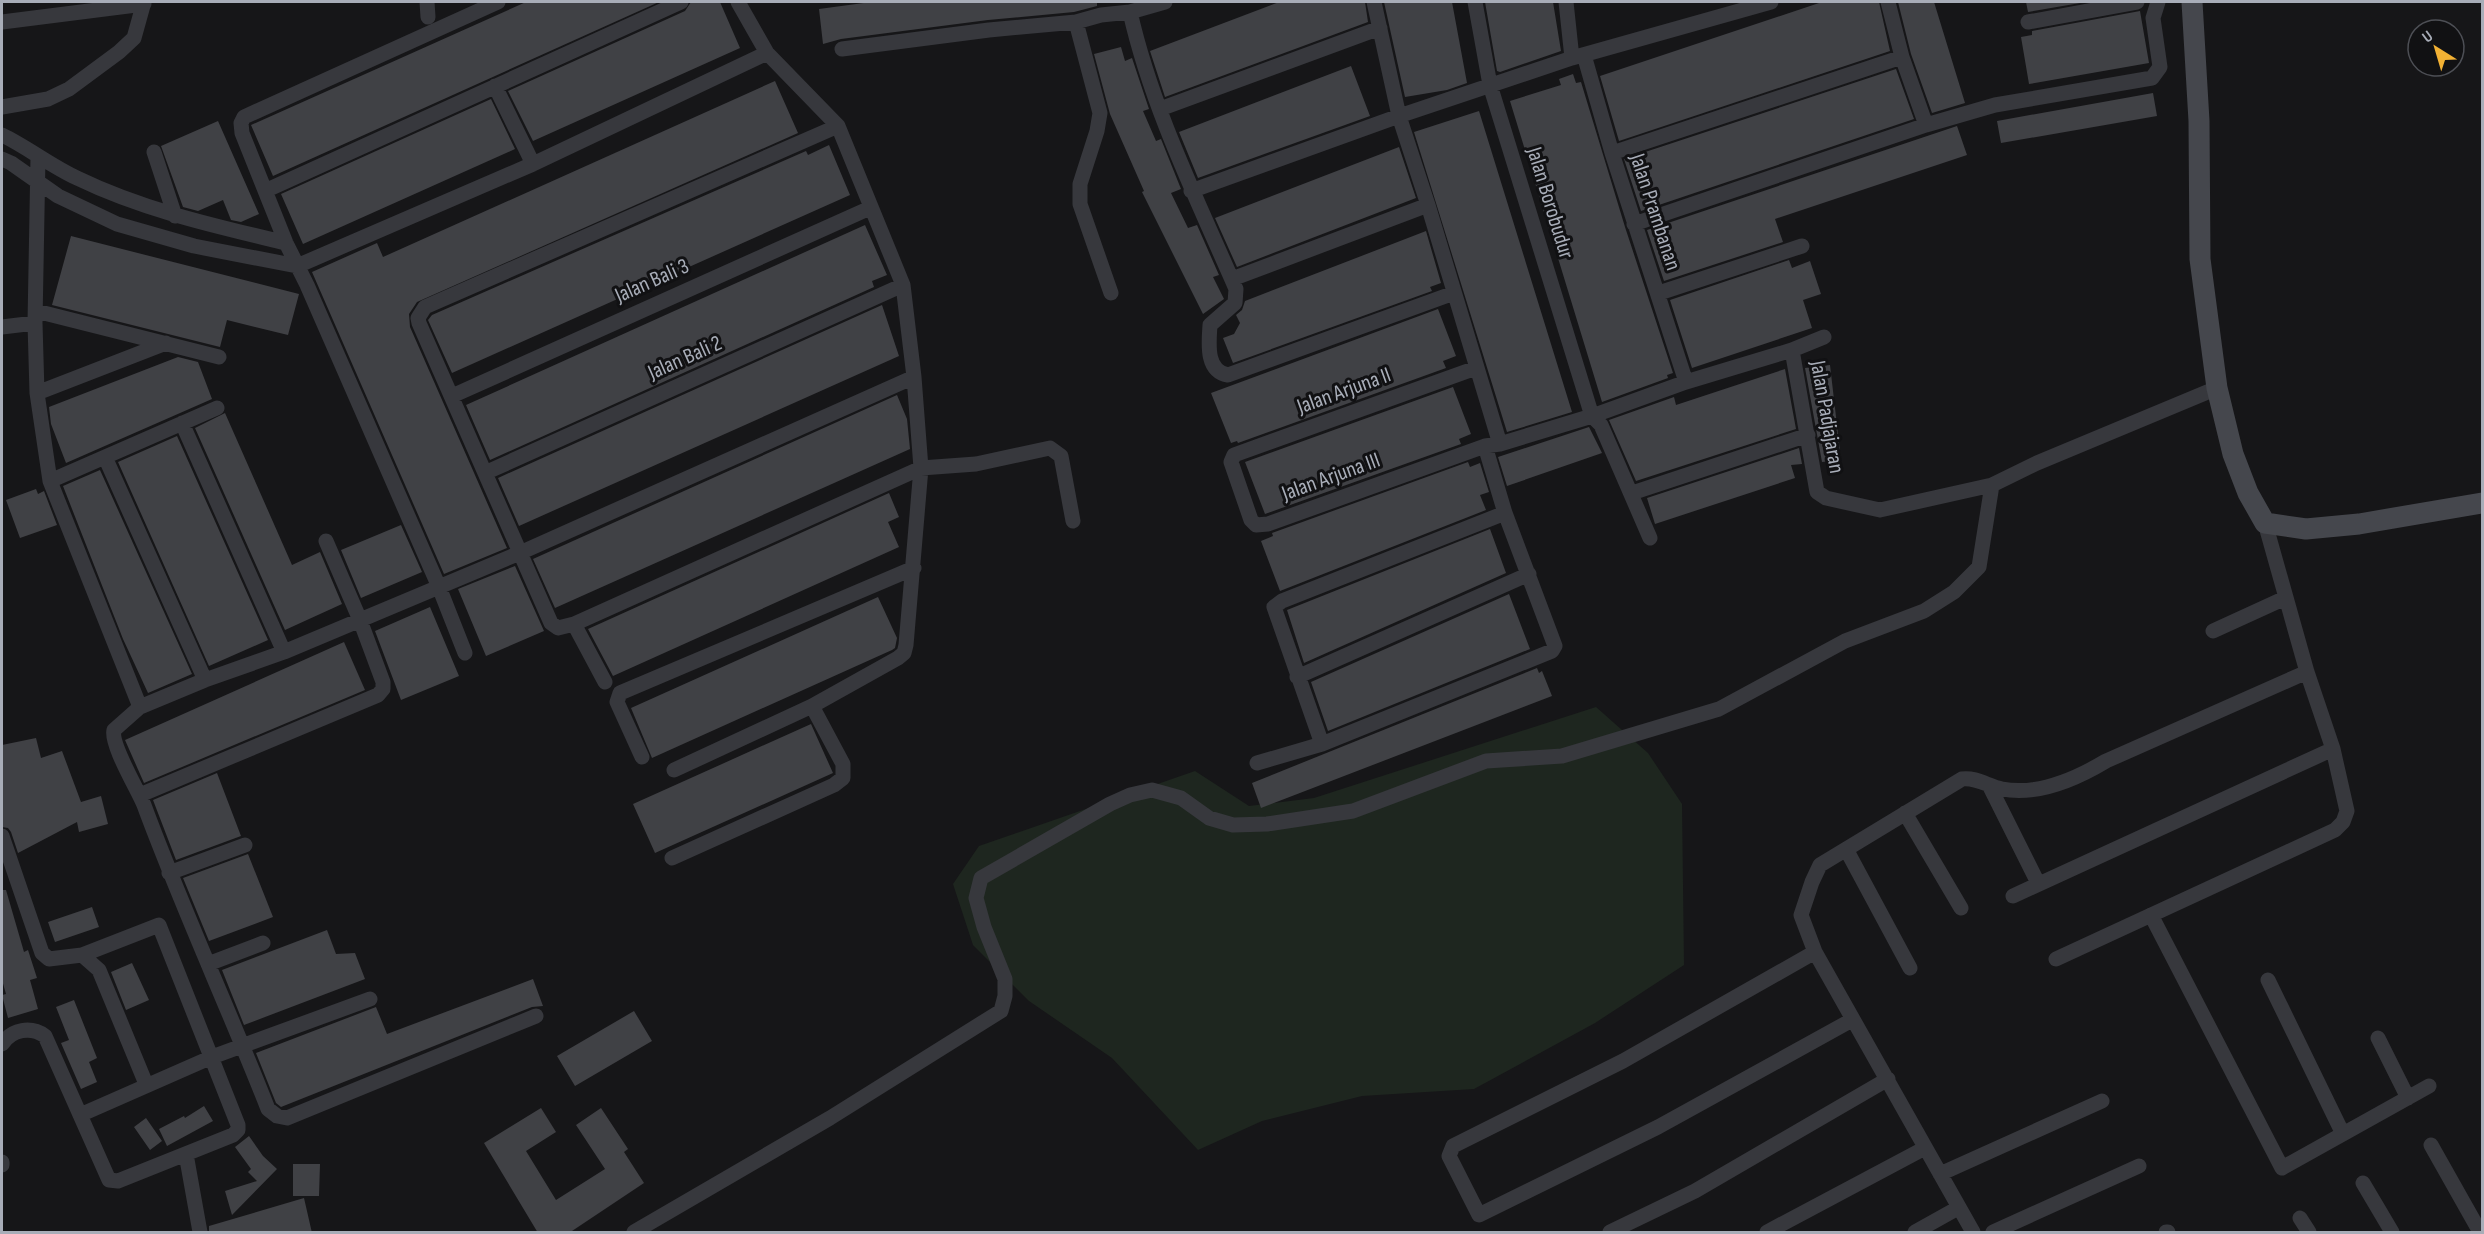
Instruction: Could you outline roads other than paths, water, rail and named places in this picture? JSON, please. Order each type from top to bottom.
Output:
[{"type":"street","points":[[427,2],[428,17]]},
{"type":"street","points":[[465,652],[439,587],[286,243],[267,190],[242,133],[241,123],[244,117],[498,2]]},
{"type":"street","points":[[267,190],[681,2]]},
{"type":"street","points":[[674,770],[812,706],[904,653],[914,568],[921,468],[914,377],[903,285],[838,126],[767,53],[738,2]]},
{"type":"street","points":[[842,49],[989,30],[1076,22],[1100,8],[1130,12],[1165,2]]},
{"type":"street","points":[[1257,763],[1322,744],[1552,651],[1555,646],[1504,513],[1476,368],[1399,116],[1374,2]]},
{"type":"street","name":"Jalan Borobudur","points":[[1475,2],[1490,85],[1592,416],[1601,425],[1650,538]]},
{"type":"street","name":"Jalan Prambanan","points":[[1566,2],[1578,57],[1659,293],[1686,381]]},
{"type":"street","points":[[1191,192],[1490,85],[1578,57],[1771,2]]},
{"type":"street","points":[[1888,2],[1902,57],[1926,125]]},
{"type":"street","points":[[2028,22],[2137,2]]},
{"type":"street","points":[[1634,224],[1926,125],[1995,105],[2152,78],[2160,67],[2153,18],[2158,2]]},
{"type":"street","points":[[2056,958],[2335,830],[2343,822],[2347,811],[2332,749],[2285,598],[2265,523],[2248,493],[2233,454],[2217,388],[2200,259],[2199,121],[2192,2]]},
{"type":"street","points":[[2,22],[144,3],[134,38],[69,89],[48,99],[2,107]]},
{"type":"street","points":[[1130,12],[1141,57],[1191,192],[1236,289],[1234,303],[1209,325],[1208,342],[1213,367],[1219,374],[1227,375],[1454,293]]},
{"type":"street","points":[[1076,22],[1100,113],[1097,131],[1080,184],[1080,204],[1111,293]]},
{"type":"street","points":[[1160,109],[1380,28]]},
{"type":"street","points":[[2,159],[12,163],[37,183],[58,195],[117,224],[194,246],[297,266],[533,164],[767,53]]},
{"type":"street","points":[[1612,153],[1902,57]]},
{"type":"street","points":[[495,87],[533,164]]},
{"type":"street","points":[[838,126],[426,307],[418,318],[551,623],[558,628],[574,624],[921,468],[976,464],[1050,448],[1061,456],[1073,521]]},
{"type":"street","points":[[2,135],[76,178],[124,199],[175,216],[286,243]]},
{"type":"street","points":[[154,152],[175,216]]},
{"type":"street","points":[[38,157],[37,393],[50,481],[140,707]]},
{"type":"street","points":[[1232,279],[1428,205]]},
{"type":"street","name":"Jalan Bali 3","points":[[452,396],[870,208]]},
{"type":"street","points":[[1659,293],[1802,246]]},
{"type":"street","name":"Jalan Bali 2","points":[[487,472],[903,285]]},
{"type":"street","points":[[2,327],[36,317],[166,343],[219,357]]},
{"type":"street","points":[[1492,445],[1592,416],[1686,381],[1792,350],[1824,337]]},
{"type":"street","points":[[37,393],[166,343]]},
{"type":"street","name":"Jalan Padjajaran","points":[[1792,350],[1818,492],[1826,498],[1880,510],[1992,485],[2037,463],[2217,388]]},
{"type":"street","name":"Jalan Arjuna II","points":[[1231,462],[1233,455],[1241,451],[1476,368]]},
{"type":"street","points":[[536,1016],[287,1118],[277,1116],[268,1109],[169,873],[140,795],[113,735],[119,725],[140,707],[205,680],[284,652],[522,552],[914,377]]},
{"type":"street","points":[[50,481],[217,408]]},
{"type":"street","points":[[182,423],[284,652]]},
{"type":"street","points":[[1632,493],[1808,435]]},
{"type":"street","name":"Jalan Arjuna III","points":[[1231,462],[1251,520],[1256,525],[1278,520],[1492,445]]},
{"type":"street","points":[[105,457],[205,680]]},
{"type":"street","points":[[634,1233],[830,1118],[1001,1011],[1005,996],[1005,979],[984,927],[976,898],[981,878],[1110,804],[1130,795],[1152,790],[1181,798],[1209,818],[1233,825],[1267,824],[1310,818],[1353,811],[1486,761],[1562,756],[1719,710],[1845,641],[1924,611],[1954,592],[1979,567],[1992,485]]},
{"type":"street","points":[[2265,523],[2306,529],[2359,524],[2482,503]]},
{"type":"street","points":[[1322,744],[1274,607],[1282,601],[1504,513]]},
{"type":"street","points":[[140,795],[378,695],[383,690],[383,682],[360,620],[326,541]]},
{"type":"street","points":[[642,757],[617,702],[620,693],[914,568]]},
{"type":"street","points":[[1297,677],[1529,574]]},
{"type":"street","points":[[2213,631],[2285,598]]},
{"type":"street","points":[[574,624],[605,682]]},
{"type":"street","points":[[1973,1233],[1815,952],[1801,915],[1820,865],[1962,779],[1970,778],[2005,789],[2037,788],[2074,778],[2106,761],[2307,672]]},
{"type":"street","points":[[672,858],[834,785],[843,777],[843,764],[812,706]]},
{"type":"street","points":[[2013,896],[2332,749]]},
{"type":"street","points":[[1989,785],[2038,883]]},
{"type":"street","points":[[1905,813],[1961,908]]},
{"type":"street","points":[[2,836],[42,953],[49,959],[82,955],[159,925],[212,1057],[238,1130],[233,1135],[118,1181],[109,1180],[45,1036],[36,1029],[26,1029],[5,1040],[2,1044]]},
{"type":"street","points":[[169,873],[245,845]]},
{"type":"street","points":[[1846,849],[1910,968]]},
{"type":"street","points":[[2151,915],[2282,1168],[2429,1086]]},
{"type":"street","points":[[208,964],[263,943]]},
{"type":"street","points":[[1815,952],[1623,1061],[1452,1146],[1449,1156],[1479,1215],[1658,1127],[1852,1020]]},
{"type":"street","points":[[82,955],[99,970],[146,1084]]},
{"type":"street","points":[[2268,980],[2343,1134]]},
{"type":"street","points":[[80,1115],[146,1084],[212,1057],[370,999]]},
{"type":"street","points":[[2378,1038],[2408,1098]]},
{"type":"street","points":[[1610,1233],[1695,1191],[1888,1079]]},
{"type":"street","points":[[1940,1174],[2102,1101]]},
{"type":"street","points":[[2431,1145],[2480,1233]]},
{"type":"street","points":[[1767,1233],[1925,1148]]},
{"type":"street","points":[[186,1154],[200,1233]]},
{"type":"street","points":[[1994,1233],[2139,1166]]},
{"type":"street","points":[[2363,1183],[2392,1233]]},
{"type":"street","points":[[1916,1233],[1958,1208]]},
{"type":"street","points":[[2300,1218],[2309,1233]]}]
